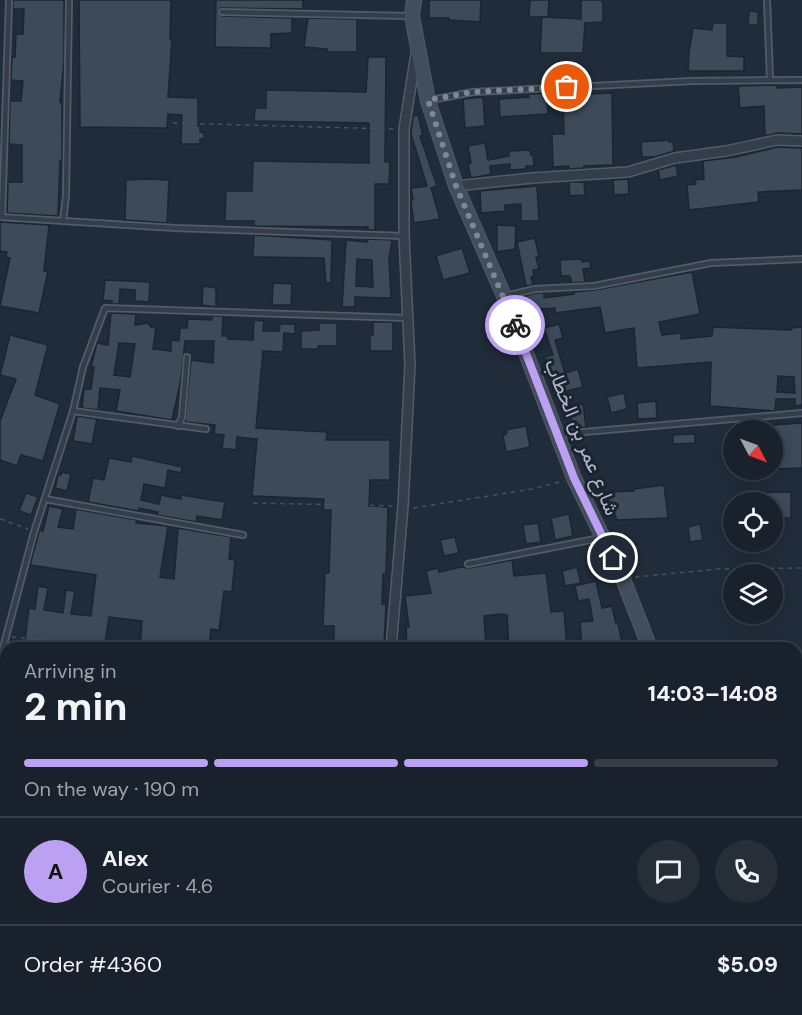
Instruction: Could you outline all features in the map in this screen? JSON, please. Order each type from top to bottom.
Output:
[{"type":"main road","name":"شارع عمر بن الخطاب","points":[[414,0],[412,16],[428,100],[456,186],[504,296],[574,478],[622,579],[648,642]]},
{"type":"street","points":[[392,642],[403,506],[410,365],[404,236],[404,129],[418,43]]},
{"type":"street","points":[[456,186],[532,178],[628,172],[675,158],[726,151],[777,140],[802,141]]},
{"type":"lane","points":[[9,0],[1,217],[175,228],[404,236]]},
{"type":"lane","points":[[63,221],[66,196],[69,0]]},
{"type":"lane","points":[[767,0],[770,79]]},
{"type":"lane","points":[[222,12],[412,16]]},
{"type":"lane","points":[[428,100],[473,92],[770,79],[802,80]]},
{"type":"lane","points":[[504,296],[536,289],[594,286],[711,263],[802,259]]},
{"type":"lane","points":[[4,642],[34,532],[73,411],[83,367],[105,308],[407,318]]},
{"type":"lane","points":[[178,426],[182,417],[187,357]]},
{"type":"lane","points":[[73,411],[206,429]]},
{"type":"lane","points":[[558,435],[802,413]]},
{"type":"lane","points":[[45,499],[243,535]]},
{"type":"lane","points":[[468,564],[603,537]]},
{"type":"lane","points":[[0,626],[8,627]]},
{"type":"path","points":[[173,123],[404,129]]},
{"type":"path","points":[[253,503],[415,508],[532,489],[574,478]]},
{"type":"path","points":[[0,519],[34,532]]},
{"type":"path","points":[[622,579],[718,569],[802,568]]},
{"type":"path","points":[[6,636],[60,642]]},
{"type":"building","points":[[13,0],[64,0],[64,61],[60,102],[62,103],[62,161],[60,161],[58,216],[7,213],[8,182],[22,182],[22,145],[9,144],[10,101],[21,101],[23,81],[11,80],[16,34],[23,34],[24,9],[13,9]]},
{"type":"building","points":[[79,0],[171,0],[170,39],[172,39],[168,97],[198,98],[198,126],[200,126],[200,132],[204,133],[204,139],[200,139],[200,144],[181,144],[182,115],[168,114],[167,128],[80,127]]},
{"type":"building","points":[[216,0],[303,0],[303,9],[220,8],[218,12],[222,16],[292,18],[292,33],[271,34],[271,48],[215,47]]},
{"type":"building","points":[[429,0],[481,0],[480,22],[429,18]]},
{"type":"building","points":[[530,0],[549,0],[548,17],[529,17]]},
{"type":"building","points":[[581,0],[602,0],[603,7],[603,22],[585,23],[583,53],[540,53],[542,17],[581,19]]},
{"type":"building","points":[[749,11],[758,12],[758,25],[748,25]]},
{"type":"building","points":[[308,18],[357,19],[357,52],[327,52],[327,49],[304,47]]},
{"type":"building","points":[[713,23],[727,23],[727,56],[744,57],[744,71],[688,71],[693,28],[712,30]]},
{"type":"building","points":[[368,57],[386,57],[385,162],[390,162],[389,184],[375,184],[375,230],[368,230],[368,227],[254,226],[254,221],[225,221],[226,191],[252,191],[253,161],[369,163],[369,123],[254,121],[255,108],[266,108],[266,90],[366,92]]},
{"type":"building","points":[[777,85],[777,88],[802,87],[802,134],[777,133],[765,136],[764,106],[740,108],[738,86]]},
{"type":"building","points":[[546,93],[548,114],[500,117],[499,99],[529,97],[528,94]]},
{"type":"building","points":[[612,93],[613,165],[569,169],[569,166],[553,167],[552,134],[564,134],[563,95]]},
{"type":"building","points":[[483,97],[485,126],[465,128],[463,99]]},
{"type":"building","points":[[418,115],[423,135],[420,136],[437,186],[431,188],[440,219],[414,223],[411,188],[427,186],[411,134],[413,116]]},
{"type":"building","points":[[669,140],[673,142],[674,151],[655,157],[642,157],[641,142]]},
{"type":"building","points":[[485,143],[488,160],[509,156],[509,151],[530,150],[534,166],[510,170],[510,164],[490,166],[491,174],[471,178],[468,146]]},
{"type":"building","points":[[778,147],[802,148],[802,190],[758,192],[759,202],[689,210],[687,185],[696,184],[695,180],[704,179],[703,161],[736,157]]},
{"type":"building","points":[[676,165],[678,176],[660,180],[658,170]]},
{"type":"building","points":[[628,179],[629,194],[614,195],[613,180]]},
{"type":"building","points":[[126,180],[169,180],[167,223],[125,220]]},
{"type":"building","points":[[569,182],[584,182],[585,195],[570,196]]},
{"type":"building","points":[[537,186],[539,221],[521,221],[521,204],[505,205],[505,211],[481,213],[480,191]]},
{"type":"building","points":[[0,222],[49,225],[44,271],[48,271],[39,313],[0,306],[10,258],[6,257],[7,252],[0,251]]},
{"type":"building","points":[[497,225],[516,226],[515,249],[497,252]]},
{"type":"building","points":[[254,235],[332,240],[331,283],[326,283],[324,258],[253,257]]},
{"type":"building","points":[[535,238],[539,269],[533,270],[534,276],[531,277],[533,285],[526,286],[517,242]]},
{"type":"building","points":[[368,239],[392,240],[389,259],[391,298],[355,297],[355,307],[342,307],[346,240],[367,242]],"holes":[[[357,259],[372,260],[373,287],[356,286]]]},
{"type":"building","points":[[462,248],[470,273],[443,280],[436,256]]},
{"type":"building","points":[[582,259],[582,262],[590,261],[591,268],[583,269],[585,282],[572,283],[570,276],[561,276],[560,260]]},
{"type":"building","points":[[692,272],[700,314],[659,322],[662,335],[681,333],[681,339],[712,336],[713,327],[791,330],[791,328],[802,327],[802,405],[795,406],[795,399],[776,399],[775,411],[710,406],[711,362],[637,368],[634,328],[605,333],[600,307],[555,313],[555,308],[526,310],[525,296],[544,293],[544,298]],"holes":[[[778,376],[794,377],[795,393],[777,392]]]},
{"type":"building","points":[[105,280],[150,282],[149,302],[135,301],[135,290],[120,289],[119,304],[103,300]]},
{"type":"building","points":[[273,283],[292,284],[291,305],[272,305]]},
{"type":"building","points":[[203,286],[216,288],[216,307],[202,305]]},
{"type":"building","points":[[111,313],[136,314],[135,325],[148,323],[151,327],[156,328],[153,349],[171,351],[171,340],[179,341],[180,328],[187,328],[188,319],[212,320],[212,316],[223,316],[222,336],[228,336],[228,339],[253,340],[254,320],[264,321],[263,331],[279,331],[280,324],[295,324],[295,334],[284,333],[283,352],[263,351],[256,428],[327,432],[326,440],[390,440],[390,480],[370,480],[369,506],[388,507],[386,574],[383,574],[382,604],[386,604],[384,642],[334,642],[334,626],[323,626],[325,573],[329,573],[331,510],[323,510],[324,499],[252,496],[257,439],[237,437],[236,450],[222,448],[224,435],[214,434],[215,425],[185,422],[191,360],[213,363],[214,341],[185,341],[181,379],[172,420],[116,411],[120,390],[100,388],[98,410],[82,408],[84,389],[91,389],[94,367],[91,367],[97,343],[108,345]],"holes":[[[119,343],[135,344],[130,377],[114,375]]]},
{"type":"building","points":[[373,322],[393,322],[393,351],[370,351]]},
{"type":"building","points":[[319,323],[337,323],[337,346],[301,349],[301,331],[319,330]]},
{"type":"building","points":[[559,324],[563,338],[555,340],[565,373],[578,369],[583,387],[558,393],[556,388],[553,389],[545,357],[553,355],[544,328]]},
{"type":"building","points":[[10,335],[48,345],[35,395],[60,404],[43,461],[21,455],[17,466],[0,460],[0,421],[16,379],[0,375]]},
{"type":"building","points":[[624,393],[627,409],[611,413],[607,397]]},
{"type":"building","points":[[656,401],[657,418],[638,419],[637,403]]},
{"type":"building","points":[[583,404],[586,427],[573,428],[569,406]]},
{"type":"building","points":[[77,416],[97,419],[92,444],[73,441]]},
{"type":"building","points":[[802,423],[802,468],[783,469],[783,424]]},
{"type":"building","points":[[526,426],[530,447],[506,452],[503,436],[507,433],[506,430]]},
{"type":"building","points":[[695,434],[695,443],[673,444],[673,435]]},
{"type":"building","points":[[132,456],[182,467],[181,473],[168,470],[165,488],[144,484],[141,500],[159,504],[161,495],[181,499],[181,495],[225,502],[222,520],[197,516],[196,522],[157,515],[158,512],[139,508],[138,511],[88,502],[93,478],[104,480],[109,458],[131,462]]},
{"type":"building","points":[[62,472],[71,474],[67,491],[55,488],[58,475]]},
{"type":"building","points":[[664,485],[668,518],[617,520],[605,492],[634,491],[634,489]]},
{"type":"building","points":[[783,492],[791,492],[791,518],[783,518]]},
{"type":"building","points":[[26,493],[38,497],[31,515],[19,511]]},
{"type":"building","points":[[49,506],[63,509],[58,527],[73,529],[76,509],[137,520],[136,523],[168,526],[160,577],[174,579],[178,528],[231,537],[229,559],[235,560],[232,592],[224,591],[219,630],[211,629],[210,642],[140,642],[142,621],[109,617],[105,642],[25,642],[29,608],[35,609],[38,586],[48,588],[44,610],[63,613],[66,590],[75,591],[71,614],[91,616],[96,575],[30,565],[39,530],[43,531]]},
{"type":"building","points":[[569,514],[573,536],[555,540],[551,518]]},
{"type":"building","points":[[538,523],[541,542],[526,544],[523,525]]},
{"type":"building","points":[[700,524],[703,540],[690,542],[688,527]]},
{"type":"building","points":[[455,537],[459,553],[444,556],[440,540]]},
{"type":"building","points":[[512,560],[514,576],[546,573],[551,612],[564,611],[567,642],[509,642],[507,615],[501,614],[484,616],[486,642],[407,642],[406,627],[409,627],[405,596],[431,593],[426,571],[438,568],[439,572],[461,567],[469,568]]},
{"type":"building","points":[[577,567],[581,583],[565,586],[562,571]]},
{"type":"building","points":[[596,581],[602,608],[612,606],[622,642],[582,642],[580,622],[593,621],[589,599],[578,601],[575,586]]},
{"type":"way so far","points":[[515,325],[456,186],[428,100],[473,92],[567,87]]},
{"type":"route","points":[[515,325],[574,478],[613,558]]}]
